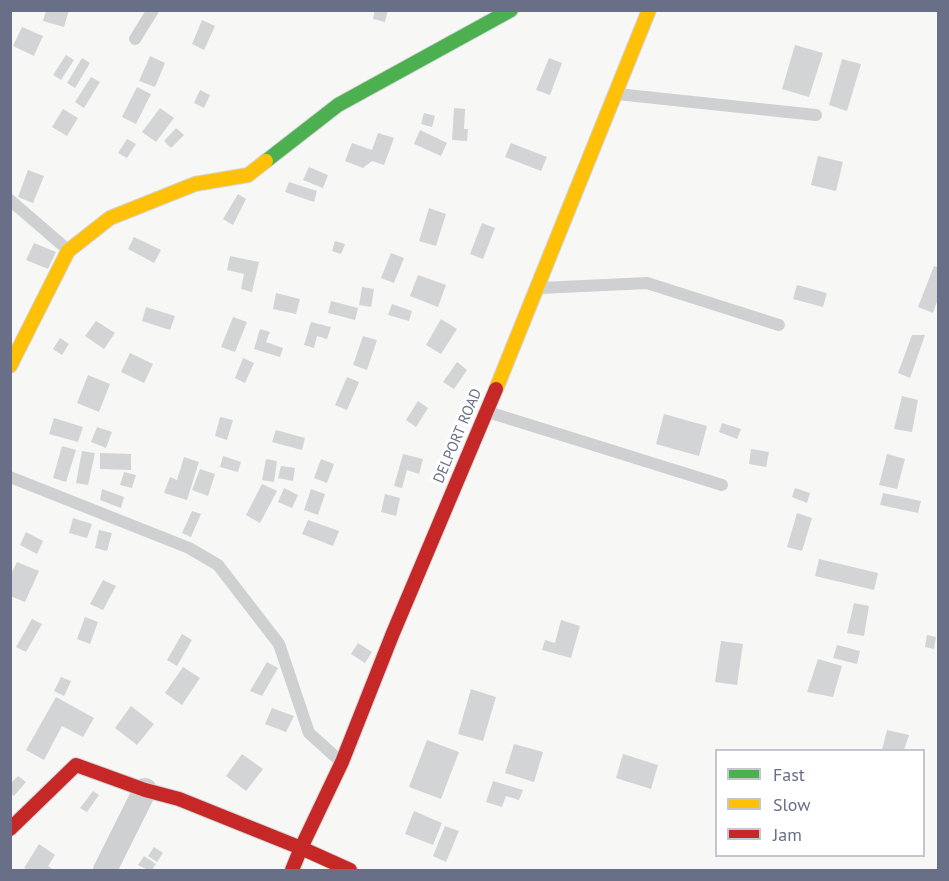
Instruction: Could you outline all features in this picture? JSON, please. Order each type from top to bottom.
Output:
[{"type":"street","points":[[10,366],[68,251],[110,218],[195,184],[248,175],[338,105],[511,10]]},
{"type":"street","name":"DELPORT ROAD","points":[[292,870],[300,848],[342,762],[393,633],[487,412],[649,10]]},
{"type":"street","points":[[10,829],[76,765],[145,790],[179,799],[350,870]]},
{"type":"street","points":[[105,870],[145,790]]},
{"type":"lane","points":[[135,39],[153,10]]},
{"type":"lane","points":[[615,94],[816,115]]},
{"type":"lane","points":[[10,200],[68,251]]},
{"type":"lane","points":[[536,288],[646,283],[779,325]]},
{"type":"lane","points":[[487,412],[722,484]]},
{"type":"lane","points":[[10,477],[189,548],[218,565],[279,644],[309,733],[342,762]]},
{"type":"building","points":[[46,10],[69,10],[64,27],[43,21]]},
{"type":"building","points":[[375,10],[388,10],[385,22],[373,19]]},
{"type":"building","points":[[202,20],[215,26],[204,50],[192,44]]},
{"type":"building","points":[[22,27],[43,36],[34,56],[13,46]]},
{"type":"building","points":[[795,45],[823,53],[809,97],[782,89]]},
{"type":"building","points":[[66,55],[74,60],[61,80],[53,75]]},
{"type":"building","points":[[150,56],[165,63],[155,87],[139,81]]},
{"type":"building","points":[[82,58],[90,63],[75,88],[67,83]]},
{"type":"building","points":[[549,58],[562,63],[550,95],[536,90]]},
{"type":"building","points":[[842,59],[861,64],[847,111],[829,105]]},
{"type":"building","points":[[91,77],[100,82],[84,108],[75,102]]},
{"type":"building","points":[[137,87],[151,94],[136,124],[122,117]]},
{"type":"building","points":[[200,90],[210,95],[204,108],[194,103]]},
{"type":"building","points":[[160,108],[174,118],[156,142],[142,132]]},
{"type":"building","points":[[454,108],[465,109],[464,129],[468,129],[467,141],[452,140]]},
{"type":"building","points":[[63,109],[78,118],[67,136],[52,127]]},
{"type":"building","points":[[424,113],[435,116],[432,127],[421,124]]},
{"type":"building","points":[[176,128],[184,135],[171,148],[164,141]]},
{"type":"building","points":[[420,130],[447,143],[441,156],[414,144]]},
{"type":"building","points":[[378,133],[394,138],[384,165],[372,161],[363,168],[345,161],[352,143],[372,150]]},
{"type":"building","points":[[127,139],[136,144],[127,158],[118,153]]},
{"type":"building","points":[[511,143],[547,157],[541,171],[505,157]]},
{"type":"building","points":[[818,156],[843,162],[836,191],[811,185]]},
{"type":"building","points":[[309,167],[328,175],[323,188],[303,180]]},
{"type":"building","points":[[28,170],[44,176],[33,203],[18,197]]},
{"type":"building","points":[[289,182],[317,191],[314,202],[285,192]]},
{"type":"building","points":[[238,194],[246,199],[233,225],[223,219]]},
{"type":"building","points":[[429,208],[446,214],[436,246],[419,241]]},
{"type":"building","points":[[482,223],[495,228],[483,259],[470,254]]},
{"type":"building","points":[[134,237],[161,250],[154,263],[128,249]]},
{"type":"building","points":[[335,241],[345,244],[341,254],[332,251]]},
{"type":"building","points":[[34,243],[56,252],[48,269],[26,260]]},
{"type":"building","points":[[391,253],[404,258],[394,283],[381,278]]},
{"type":"building","points":[[230,256],[259,262],[252,292],[241,289],[244,274],[227,270]]},
{"type":"building","points":[[934,266],[938,267],[938,299],[933,313],[918,307]]},
{"type":"building","points":[[418,275],[446,285],[438,307],[410,296]]},
{"type":"building","points":[[797,285],[827,293],[823,307],[793,299]]},
{"type":"building","points":[[362,287],[374,289],[371,307],[359,305]]},
{"type":"building","points":[[276,293],[300,299],[296,314],[273,309]]},
{"type":"building","points":[[331,301],[358,308],[355,320],[328,313]]},
{"type":"building","points":[[392,304],[412,311],[409,321],[388,315]]},
{"type":"building","points":[[146,307],[175,316],[170,330],[142,321]]},
{"type":"building","points":[[233,317],[247,322],[235,352],[221,347]]},
{"type":"building","points":[[441,319],[457,329],[441,354],[426,345]]},
{"type":"building","points":[[96,321],[115,333],[104,349],[85,336]]},
{"type":"building","points":[[311,322],[331,327],[327,339],[317,336],[314,348],[304,345]]},
{"type":"building","points":[[260,329],[270,332],[266,342],[283,348],[280,357],[254,349]]},
{"type":"building","points":[[912,335],[925,335],[910,378],[898,373]]},
{"type":"building","points":[[363,336],[377,340],[367,370],[353,365]]},
{"type":"building","points":[[60,338],[69,344],[62,355],[53,349]]},
{"type":"building","points":[[130,353],[153,364],[144,383],[121,372]]},
{"type":"building","points":[[243,358],[254,363],[245,383],[235,378]]},
{"type":"building","points":[[457,362],[467,370],[454,389],[443,382]]},
{"type":"building","points":[[88,375],[110,384],[99,412],[77,403]]},
{"type":"building","points":[[347,377],[359,382],[347,410],[335,405]]},
{"type":"building","points":[[902,396],[918,400],[912,432],[894,429]]},
{"type":"building","points":[[418,401],[428,408],[416,427],[406,420]]},
{"type":"building","points":[[664,414],[707,426],[699,456],[656,444]]},
{"type":"building","points":[[220,417],[233,420],[227,440],[215,436]]},
{"type":"building","points":[[54,418],[83,427],[78,442],[49,434]]},
{"type":"building","points":[[722,423],[741,429],[737,439],[719,432]]},
{"type":"building","points":[[97,427],[112,432],[106,448],[91,442]]},
{"type":"building","points":[[276,430],[305,438],[302,450],[272,442]]},
{"type":"building","points":[[62,446],[76,450],[66,482],[53,478]]},
{"type":"building","points":[[751,449],[769,452],[766,467],[749,464]]},
{"type":"building","points":[[82,451],[95,453],[88,485],[76,483]]},
{"type":"building","points":[[100,453],[131,454],[131,470],[100,469]]},
{"type":"building","points":[[403,454],[423,459],[419,474],[407,470],[402,488],[394,486]]},
{"type":"building","points":[[887,454],[905,459],[897,489],[879,485]]},
{"type":"building","points":[[223,456],[241,462],[238,472],[220,467]]},
{"type":"building","points":[[184,457],[199,462],[187,500],[164,493],[170,477],[177,480]]},
{"type":"building","points":[[266,459],[277,461],[274,482],[262,480]]},
{"type":"building","points":[[321,459],[334,464],[327,483],[314,478]]},
{"type":"building","points":[[281,466],[295,468],[293,481],[278,478]]},
{"type":"building","points":[[200,469],[215,474],[208,496],[192,490]]},
{"type":"building","points":[[124,472],[136,475],[132,488],[120,485]]},
{"type":"building","points":[[262,484],[277,491],[260,523],[246,515]]},
{"type":"building","points":[[284,488],[298,495],[292,508],[278,502]]},
{"type":"building","points":[[795,488],[810,493],[807,503],[792,497]]},
{"type":"building","points":[[102,489],[124,497],[121,508],[100,500]]},
{"type":"building","points":[[311,489],[325,494],[318,515],[304,510]]},
{"type":"building","points":[[883,493],[921,501],[918,513],[880,505]]},
{"type":"building","points":[[385,494],[400,498],[396,516],[381,512]]},
{"type":"building","points":[[192,511],[201,514],[191,537],[182,533]]},
{"type":"building","points":[[797,513],[812,518],[802,551],[787,547]]},
{"type":"building","points":[[73,518],[92,524],[87,538],[69,533]]},
{"type":"building","points":[[308,520],[339,531],[333,546],[302,534]]},
{"type":"building","points":[[99,530],[112,533],[107,551],[95,548]]},
{"type":"building","points":[[26,532],[43,541],[37,554],[20,545]]},
{"type":"building","points":[[819,559],[878,573],[874,590],[815,576]]},
{"type":"building","points":[[17,562],[39,571],[25,602],[10,596],[10,576]]},
{"type":"building","points":[[103,580],[116,586],[103,610],[90,604]]},
{"type":"building","points":[[854,603],[869,606],[864,636],[847,633]]},
{"type":"building","points":[[85,617],[98,622],[90,644],[77,639]]},
{"type":"building","points":[[32,619],[42,624],[26,652],[16,647]]},
{"type":"building","points":[[561,620],[580,626],[571,658],[542,650],[545,640],[555,643]]},
{"type":"building","points":[[182,634],[192,640],[177,666],[167,660]]},
{"type":"building","points":[[927,635],[936,637],[934,649],[925,647]]},
{"type":"building","points":[[721,641],[743,644],[737,685],[715,682]]},
{"type":"building","points":[[358,643],[372,652],[365,663],[351,654]]},
{"type":"building","points":[[837,645],[860,651],[857,664],[833,658]]},
{"type":"building","points":[[818,659],[842,666],[833,697],[807,692]]},
{"type":"building","points":[[267,662],[278,668],[262,696],[250,691]]},
{"type":"building","points":[[183,667],[200,678],[182,705],[165,693]]},
{"type":"building","points":[[61,677],[71,681],[64,696],[54,691]]},
{"type":"building","points":[[471,689],[496,697],[483,741],[458,734]]},
{"type":"building","points":[[56,697],[94,718],[83,737],[62,726],[44,760],[26,750]]},
{"type":"building","points":[[131,706],[154,724],[137,745],[115,728]]},
{"type":"building","points":[[272,708],[294,716],[286,732],[265,724]]},
{"type":"building","points":[[887,730],[909,735],[904,749],[882,749]]},
{"type":"building","points":[[427,740],[459,752],[441,799],[409,787]]},
{"type":"building","points":[[514,744],[543,752],[534,782],[505,773]]},
{"type":"building","points":[[242,754],[263,769],[246,791],[226,776]]},
{"type":"building","points":[[623,754],[658,765],[651,789],[616,778]]},
{"type":"building","points":[[18,776],[26,782],[14,796],[10,793],[10,784]]},
{"type":"building","points":[[493,781],[523,790],[519,800],[506,796],[502,807],[486,802]]},
{"type":"building","points":[[93,791],[99,795],[87,812],[80,808]]},
{"type":"building","points":[[414,811],[442,823],[433,845],[405,834]]},
{"type":"building","points":[[445,826],[459,831],[446,862],[433,856]]},
{"type":"building","points":[[39,844],[55,855],[48,866],[54,870],[24,868]]},
{"type":"building","points":[[154,847],[163,853],[157,862],[148,856]]},
{"type":"building","points":[[144,856],[156,864],[152,870],[138,865]]},
{"type":"traffic: fast","points":[[266,161],[338,105],[511,10]]},
{"type":"traffic: slow","points":[[496,389],[649,10]]},
{"type":"traffic: slow","points":[[10,366],[68,251],[110,218],[195,184],[248,175],[266,161]]},
{"type":"traffic: jam","points":[[292,870],[342,762],[393,633],[496,389]]},
{"type":"traffic: jam","points":[[10,829],[76,765],[145,790],[179,799],[350,870]]}]
